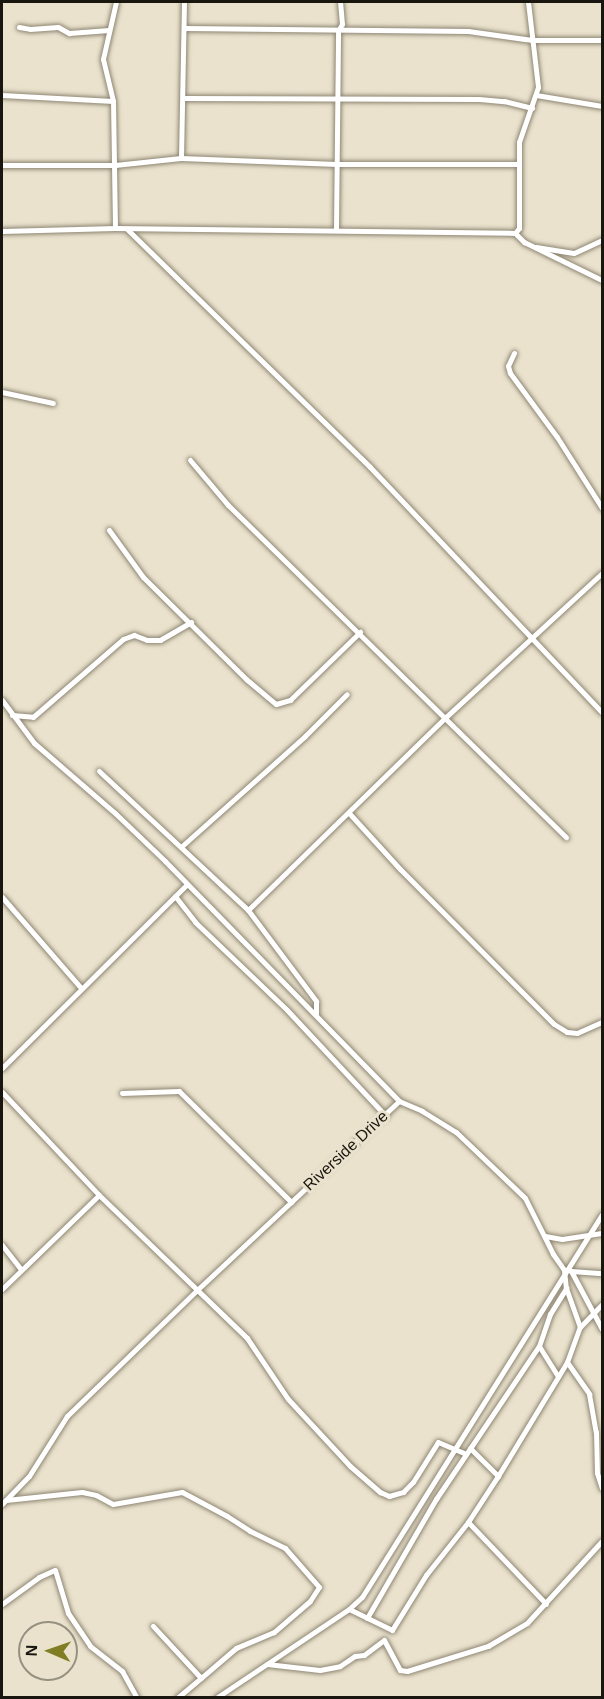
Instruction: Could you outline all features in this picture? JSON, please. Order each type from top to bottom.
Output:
[{"type":"street","points":[[115,228],[113,101],[103,59],[116,2]]},
{"type":"street","points":[[181,158],[184,98],[184,2]]},
{"type":"street","points":[[336,229],[338,31],[342,24],[340,2]]},
{"type":"street","points":[[515,233],[519,228],[520,135],[536,96],[538,74],[528,2]]},
{"type":"street","points":[[19,27],[30,29],[58,27],[69,33],[109,30]]},
{"type":"street","points":[[184,28],[468,31],[532,40],[603,40]]},
{"type":"street","points":[[2,95],[113,101]]},
{"type":"street","points":[[536,96],[603,106]]},
{"type":"street","points":[[184,98],[479,99],[532,108]]},
{"type":"street","points":[[2,165],[115,165],[181,158],[337,164],[518,164]]},
{"type":"street","points":[[2,231],[115,228],[515,233],[532,246],[603,280]]},
{"type":"street","points":[[127,229],[370,467],[603,712]]},
{"type":"street","points":[[532,246],[574,253],[603,240]]},
{"type":"street","points":[[514,353],[508,366],[510,373],[557,437],[603,508]]},
{"type":"street","points":[[2,393],[53,403]]},
{"type":"street","points":[[190,460],[228,505],[446,717],[493,768],[566,837]]},
{"type":"street","points":[[109,530],[143,577],[191,622],[246,679],[276,704],[290,700],[360,632]]},
{"type":"street","points":[[248,910],[446,717],[603,573]]},
{"type":"street","points":[[12,714],[33,717],[123,639],[134,635],[147,640],[160,640],[191,622]]},
{"type":"street","points":[[182,846],[305,736],[347,694]]},
{"type":"street","name":"Riverside Drive","points":[[2,700],[34,743],[116,814],[316,1013],[399,1101],[386,1116],[197,1290],[67,1416],[29,1476],[4,1502]]},
{"type":"street","points":[[99,771],[248,910],[316,1000],[316,1013]]},
{"type":"street","points":[[349,813],[400,869],[554,1024],[567,1032],[577,1033],[603,1022]]},
{"type":"street","points":[[2,1068],[186,885]]},
{"type":"street","points":[[175,896],[195,922],[287,1010],[386,1116]]},
{"type":"street","points":[[2,897],[81,988]]},
{"type":"street","points":[[122,1093],[178,1091],[291,1202]]},
{"type":"street","points":[[2,1092],[99,1195],[247,1338],[288,1399],[350,1466],[380,1492],[389,1496],[403,1492],[413,1482],[437,1443],[468,1451],[498,1476]]},
{"type":"street","points":[[399,1101],[444,1123],[467,1140],[525,1198],[545,1236],[603,1329]]},
{"type":"street","points":[[2,1288],[99,1195]]},
{"type":"street","points":[[216,1698],[349,1609],[366,1592],[603,1214]]},
{"type":"street","points":[[545,1236],[562,1239],[603,1233]]},
{"type":"street","points":[[2,1245],[21,1269]]},
{"type":"street","points":[[568,1272],[603,1273]]},
{"type":"street","points":[[367,1618],[430,1509],[539,1346],[550,1314],[566,1288],[568,1272]]},
{"type":"street","points":[[566,1288],[580,1327]]},
{"type":"street","points":[[349,1609],[392,1630],[426,1575],[468,1522],[498,1476],[567,1362],[580,1327],[603,1304]]},
{"type":"street","points":[[539,1346],[558,1376]]},
{"type":"street","points":[[567,1362],[589,1394],[596,1432],[597,1473],[603,1488]]},
{"type":"street","points":[[4,1502],[82,1492],[96,1495],[113,1504],[182,1492],[285,1548],[319,1587],[310,1601],[274,1632],[236,1648],[177,1698]]},
{"type":"street","points":[[468,1522],[546,1604]]},
{"type":"street","points":[[267,1664],[320,1670],[340,1666],[355,1656],[364,1655],[384,1640],[400,1670],[414,1670],[498,1641],[527,1623],[603,1541]]},
{"type":"street","points":[[2,1604],[39,1577],[55,1570],[68,1613],[90,1646],[122,1671],[137,1698]]},
{"type":"street","points":[[153,1626],[201,1678]]}]
